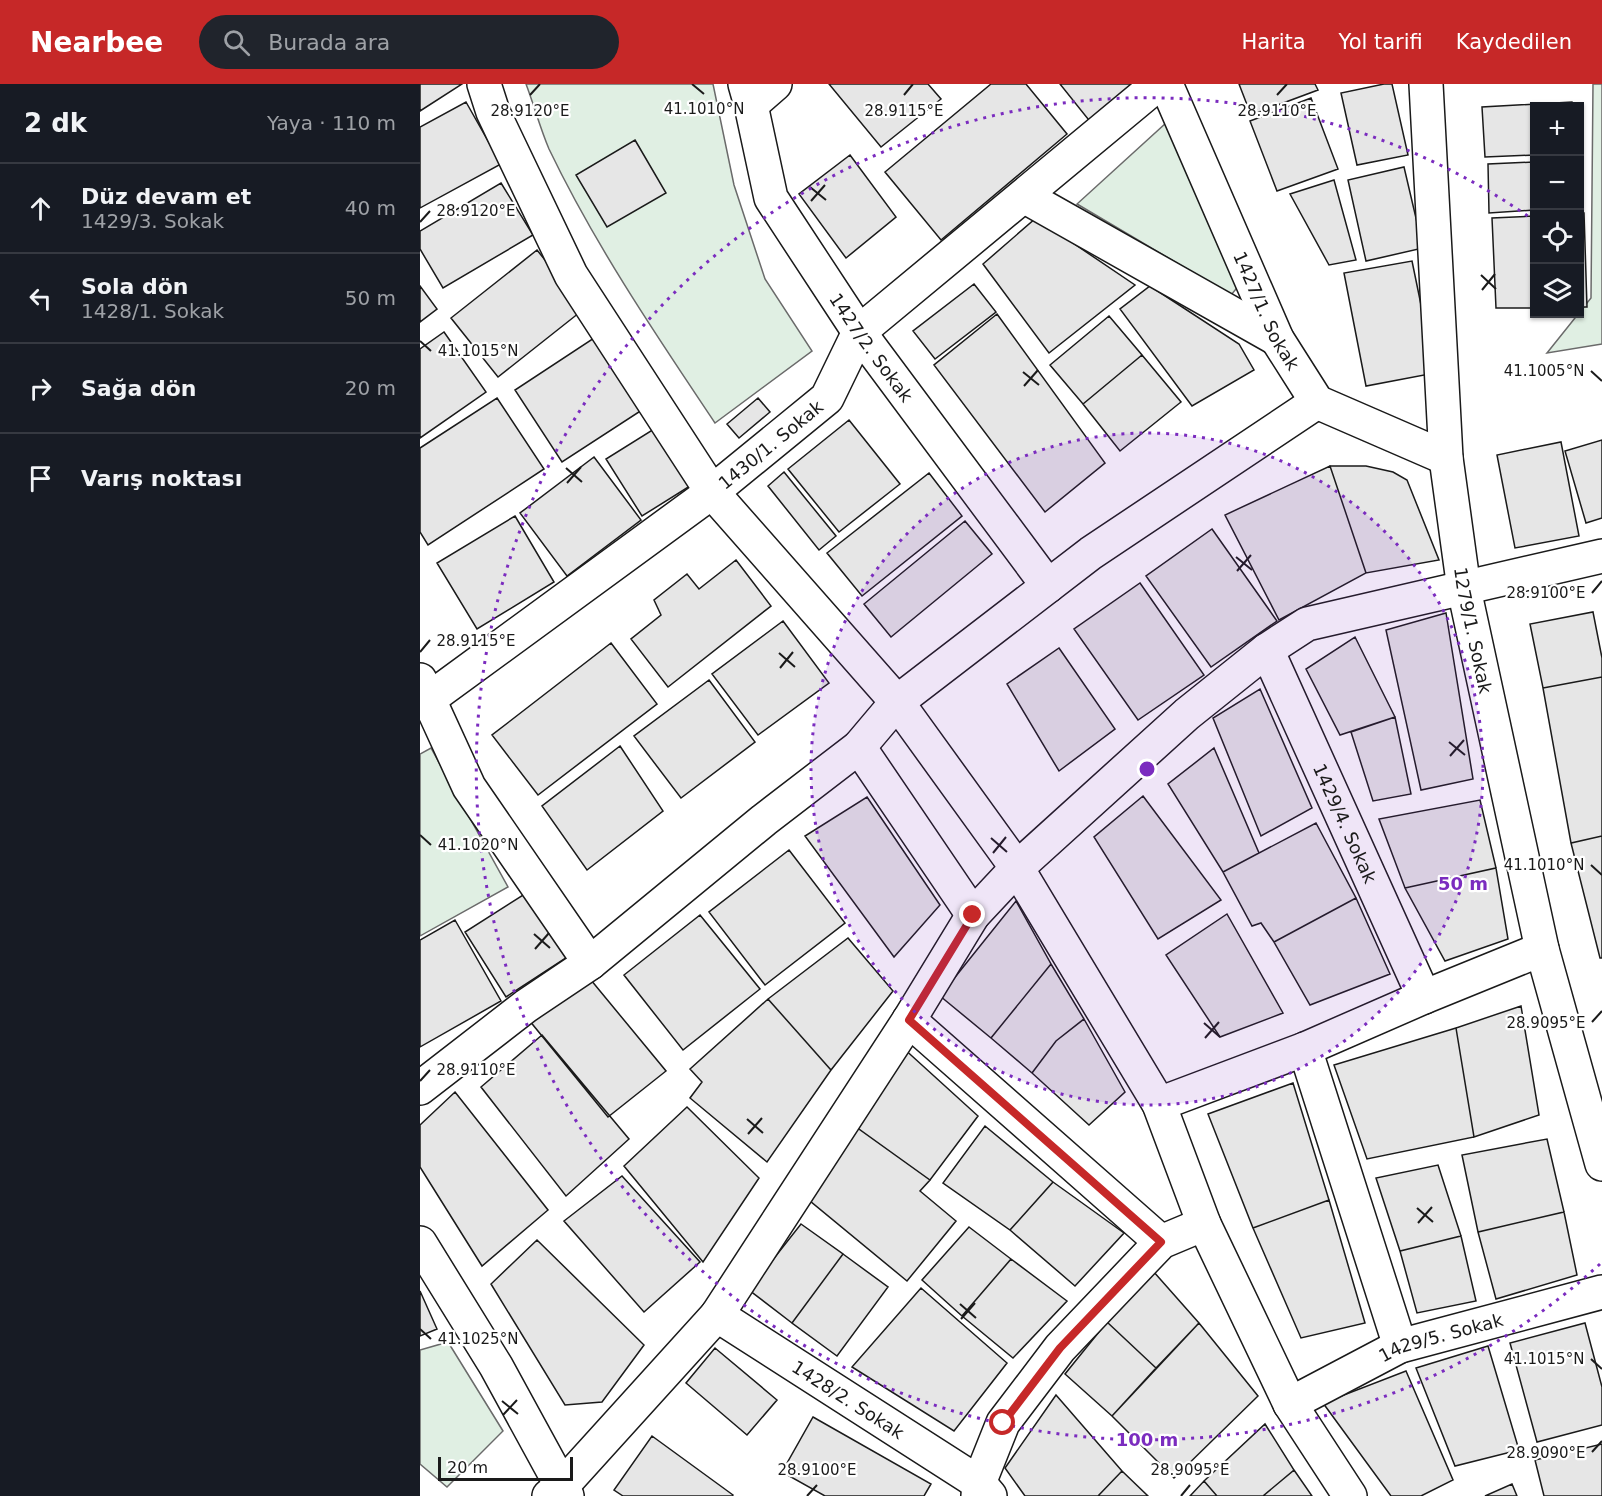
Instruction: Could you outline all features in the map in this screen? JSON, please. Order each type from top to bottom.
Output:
[{"type":"street","points":[[484,84],[493,112],[571,275],[712,492],[897,702],[1017,868],[1159,1104],[1204,1224],[1290,1404],[1350,1496]]},
{"type":"street","name":"1430/1. Sokak","points":[[425,689],[712,492],[827,398],[859,332],[1158,84]]},
{"type":"street","name":"1427/1. Sokak","points":[[1166,84],[1277,339],[1317,402]]},
{"type":"street","name":"1279/1. Sokak","points":[[1426,84],[1446,458],[1464,589],[1542,949],[1602,1157]]},
{"type":"street","name":"1427/2. Sokak","points":[[757,91],[771,198],[859,332],[1048,586]]},
{"type":"street","points":[[1024,196],[1277,339]]},
{"type":"street","points":[[420,1088],[526,1006],[590,963],[764,819],[859,747],[897,702],[1091,553],[1317,402],[1446,458]]},
{"type":"street","points":[[420,1243],[496,1366],[559,1493],[717,1315],[909,1020],[973,915],[1017,868],[1187,714],[1267,650],[1307,624],[1602,556]]},
{"type":"street","name":"1429/4. Sokak","points":[[1267,650],[1424,997]]},
{"type":"street","points":[[425,689],[469,787],[590,963]]},
{"type":"street","points":[[859,747],[973,915]]},
{"type":"street","points":[[1159,1104],[1305,1049],[1542,949]]},
{"type":"street","points":[[909,1020],[1161,1242]]},
{"type":"street","points":[[1305,1049],[1400,1346]]},
{"type":"street","points":[[983,1492],[1003,1423],[1053,1357],[1161,1242],[1204,1224]]},
{"type":"street","name":"1429/5. Sokak","points":[[1290,1404],[1400,1346],[1602,1293]]},
{"type":"street","name":"1428/2. Sokak","points":[[717,1315],[983,1492]]},
{"type":"green space","points":[[526,84],[713,84],[734,185],[765,279],[812,351],[715,423],[649,323],[586,220],[549,149]]},
{"type":"green space","points":[[1593,84],[1602,84],[1602,344],[1547,353],[1575,318],[1584,318],[1584,307],[1591,298]]},
{"type":"green space","points":[[1166,123],[1241,283],[1231,295],[1077,204]]},
{"type":"green space","points":[[431,748],[508,887],[420,936],[420,754]]},
{"type":"green space","points":[[448,1342],[503,1431],[447,1487],[420,1464],[420,1350]]},
{"type":"building","points":[[420,84],[462,84],[420,111]]},
{"type":"building","points":[[829,84],[928,84],[941,99],[881,147]]},
{"type":"building","points":[[991,84],[1026,84],[1067,134],[941,240],[885,172]]},
{"type":"building","points":[[1060,84],[1136,84],[1092,124]]},
{"type":"building","points":[[1239,84],[1315,84],[1318,90],[1251,115]]},
{"type":"building","points":[[1392,84],[1408,155],[1357,165],[1341,93]]},
{"type":"building","points":[[1311,98],[1338,169],[1277,191],[1250,121]]},
{"type":"building","points":[[466,102],[501,164],[420,208],[420,127]]},
{"type":"building","points":[[1530,104],[1530,155],[1485,157],[1482,107]]},
{"type":"building","points":[[635,140],[666,193],[607,227],[576,175]]},
{"type":"building","points":[[850,155],[896,217],[846,258],[799,194]]},
{"type":"building","points":[[1530,162],[1530,210],[1489,213],[1488,164]]},
{"type":"building","points":[[1404,167],[1423,248],[1366,261],[1348,180]]},
{"type":"building","points":[[1334,180],[1356,260],[1329,265],[1290,194]]},
{"type":"building","points":[[501,183],[533,235],[443,288],[420,249],[420,231]]},
{"type":"building","points":[[1584,213],[1587,307],[1584,307]]},
{"type":"building","points":[[1530,216],[1530,308],[1496,308],[1492,218]]},
{"type":"building","points":[[1036,218],[1135,285],[1049,353],[983,264]]},
{"type":"building","points":[[537,250],[584,309],[498,377],[451,318]]},
{"type":"building","points":[[1412,261],[1435,373],[1366,386],[1344,273]]},
{"type":"building","points":[[974,284],[996,312],[935,359],[913,331]]},
{"type":"building","points":[[420,286],[437,309],[420,322]]},
{"type":"building","points":[[1150,286],[1239,344],[1254,370],[1192,406],[1120,309]]},
{"type":"building","points":[[997,314],[1105,463],[1045,512],[934,365]]},
{"type":"building","points":[[1109,316],[1142,355],[1083,404],[1050,365]]},
{"type":"building","points":[[444,332],[486,392],[420,438],[420,349]]},
{"type":"building","points":[[594,338],[642,410],[562,462],[515,390]]},
{"type":"building","points":[[1142,355],[1181,402],[1120,451],[1083,404]]},
{"type":"building","points":[[497,398],[544,469],[428,545],[420,532],[420,448]]},
{"type":"building","points":[[758,398],[770,412],[739,438],[727,424]]},
{"type":"building","points":[[849,420],[900,484],[839,532],[788,469]]},
{"type":"building","points":[[654,429],[690,486],[642,516],[606,459]]},
{"type":"building","points":[[1602,440],[1602,518],[1586,523],[1565,451]]},
{"type":"building","points":[[1561,442],[1579,536],[1515,548],[1497,455]]},
{"type":"building","points":[[594,457],[641,520],[567,576],[520,513]]},
{"type":"building","points":[[1330,466],[1366,573],[1279,620],[1225,515]]},
{"type":"building","points":[[1330,466],[1366,466],[1393,472],[1407,480],[1439,560],[1366,573]]},
{"type":"building","points":[[784,472],[836,536],[819,550],[768,486]]},
{"type":"building","points":[[929,473],[962,516],[862,596],[827,553]]},
{"type":"building","points":[[515,516],[554,582],[477,629],[437,563]]},
{"type":"building","points":[[965,521],[992,554],[891,637],[864,604]]},
{"type":"building","points":[[1212,529],[1277,621],[1211,667],[1146,576]]},
{"type":"building","points":[[736,560],[771,606],[668,687],[631,639],[661,615],[654,600],[687,574],[699,589]]},
{"type":"building","points":[[1140,583],[1204,675],[1138,720],[1074,629]]},
{"type":"building","points":[[1593,612],[1602,658],[1602,677],[1543,688],[1530,624]]},
{"type":"building","points":[[1446,613],[1473,779],[1421,790],[1386,630]]},
{"type":"building","points":[[783,621],[829,683],[758,735],[712,674]]},
{"type":"building","points":[[1355,637],[1395,717],[1340,735],[1306,669]]},
{"type":"building","points":[[611,643],[657,704],[538,795],[492,735]]},
{"type":"building","points":[[1059,648],[1115,729],[1059,771],[1007,684]]},
{"type":"building","points":[[1602,677],[1602,836],[1571,843],[1543,688]]},
{"type":"building","points":[[709,680],[755,742],[681,798],[634,736]]},
{"type":"building","points":[[1260,689],[1312,808],[1261,836],[1213,718]]},
{"type":"building","points":[[1395,717],[1411,794],[1373,801],[1351,732]]},
{"type":"building","points":[[620,746],[663,811],[587,870],[542,806]]},
{"type":"building","points":[[1214,748],[1259,853],[1223,872],[1168,784]]},
{"type":"building","points":[[1143,796],[1221,900],[1158,939],[1094,837]]},
{"type":"building","points":[[867,797],[940,905],[894,957],[805,836]]},
{"type":"building","points":[[1480,800],[1496,868],[1405,888],[1379,819]]},
{"type":"building","points":[[1316,823],[1356,898],[1274,942],[1261,923],[1252,926],[1223,872]]},
{"type":"building","points":[[1602,836],[1602,958],[1600,958],[1571,843]]},
{"type":"building","points":[[789,850],[845,923],[765,985],[709,912]]},
{"type":"building","points":[[1496,868],[1508,939],[1445,961],[1405,888]]},
{"type":"building","points":[[531,890],[572,954],[506,997],[465,932]]},
{"type":"building","points":[[1356,898],[1390,974],[1310,1005],[1274,942]]},
{"type":"building","points":[[1016,901],[1051,964],[991,1038],[940,996]]},
{"type":"building","points":[[1227,914],[1283,1013],[1220,1037],[1166,955]]},
{"type":"building","points":[[700,915],[760,989],[683,1050],[624,975]]},
{"type":"building","points":[[455,920],[501,1001],[420,1047],[420,940]]},
{"type":"building","points":[[848,938],[893,991],[831,1070],[768,999]]},
{"type":"building","points":[[1051,964],[1084,1019],[1056,1041],[1032,1073],[991,1038]]},
{"type":"building","points":[[586,974],[666,1071],[608,1117],[529,1020]]},
{"type":"building","points":[[768,999],[831,1070],[767,1162],[690,1098],[702,1082],[690,1069]]},
{"type":"building","points":[[1521,1006],[1539,1115],[1474,1137],[1456,1028]]},
{"type":"building","points":[[1084,1019],[1125,1092],[1089,1125],[1032,1073],[1056,1041]]},
{"type":"building","points":[[1456,1028],[1474,1137],[1367,1159],[1334,1065]]},
{"type":"building","points":[[542,1035],[629,1139],[566,1196],[481,1087]]},
{"type":"building","points":[[901,1046],[978,1116],[930,1180],[852,1124]]},
{"type":"building","points":[[1293,1083],[1329,1200],[1253,1228],[1208,1114]]},
{"type":"building","points":[[455,1092],[548,1210],[482,1266],[420,1167],[420,1125]]},
{"type":"building","points":[[687,1107],[759,1178],[703,1262],[624,1166]]},
{"type":"building","points":[[852,1124],[930,1180],[920,1191],[956,1221],[907,1281],[804,1196]]},
{"type":"building","points":[[985,1126],[1053,1182],[1010,1230],[943,1183]]},
{"type":"building","points":[[1547,1139],[1564,1212],[1478,1232],[1462,1155]]},
{"type":"building","points":[[1438,1165],[1461,1236],[1400,1251],[1376,1178]]},
{"type":"building","points":[[622,1176],[700,1262],[644,1312],[564,1221]]},
{"type":"building","points":[[1053,1182],[1124,1233],[1075,1286],[1010,1230]]},
{"type":"building","points":[[1329,1200],[1365,1323],[1301,1338],[1253,1228]]},
{"type":"building","points":[[1564,1212],[1577,1275],[1496,1299],[1478,1232]]},
{"type":"building","points":[[801,1224],[843,1254],[792,1323],[749,1290]]},
{"type":"building","points":[[969,1227],[1011,1259],[962,1316],[922,1280]]},
{"type":"building","points":[[1461,1236],[1476,1301],[1417,1313],[1400,1251]]},
{"type":"building","points":[[537,1240],[644,1345],[602,1402],[565,1405],[491,1284]]},
{"type":"building","points":[[843,1254],[888,1287],[837,1356],[792,1323]]},
{"type":"building","points":[[1011,1259],[1067,1301],[1013,1358],[962,1316]]},
{"type":"building","points":[[1153,1271],[1199,1323],[1156,1368],[1107,1322]]},
{"type":"building","points":[[921,1288],[1007,1363],[954,1431],[852,1367]]},
{"type":"building","points":[[420,1291],[437,1329],[420,1336]]},
{"type":"building","points":[[1107,1322],[1156,1368],[1112,1416],[1065,1374]]},
{"type":"building","points":[[1199,1323],[1258,1396],[1174,1478],[1112,1416]]},
{"type":"building","points":[[1585,1323],[1602,1387],[1602,1425],[1537,1442],[1510,1343]]},
{"type":"building","points":[[1488,1346],[1519,1450],[1455,1466],[1416,1368]]},
{"type":"building","points":[[715,1348],[777,1400],[747,1435],[686,1383]]},
{"type":"building","points":[[1406,1371],[1453,1480],[1421,1496],[1391,1496],[1323,1403]]},
{"type":"building","points":[[1056,1395],[1122,1471],[1098,1496],[1025,1496],[1005,1468]]},
{"type":"building","points":[[813,1417],[931,1484],[924,1496],[825,1496],[782,1472]]},
{"type":"building","points":[[1265,1424],[1294,1470],[1263,1496],[1217,1496],[1204,1481]]},
{"type":"building","points":[[652,1436],[733,1495],[623,1496],[614,1490]]},
{"type":"building","points":[[1602,1444],[1602,1496],[1544,1496],[1535,1460]]},
{"type":"building","points":[[1294,1470],[1312,1496],[1263,1496]]},
{"type":"building","points":[[1122,1471],[1148,1496],[1098,1496]]},
{"type":"building","points":[[1204,1481],[1217,1496],[1190,1496]]},
{"type":"building","points":[[1512,1484],[1517,1496],[1485,1496]]},
{"type":"route","points":[[973,915],[909,1020],[1161,1242],[1060,1348],[1003,1423]]}]
